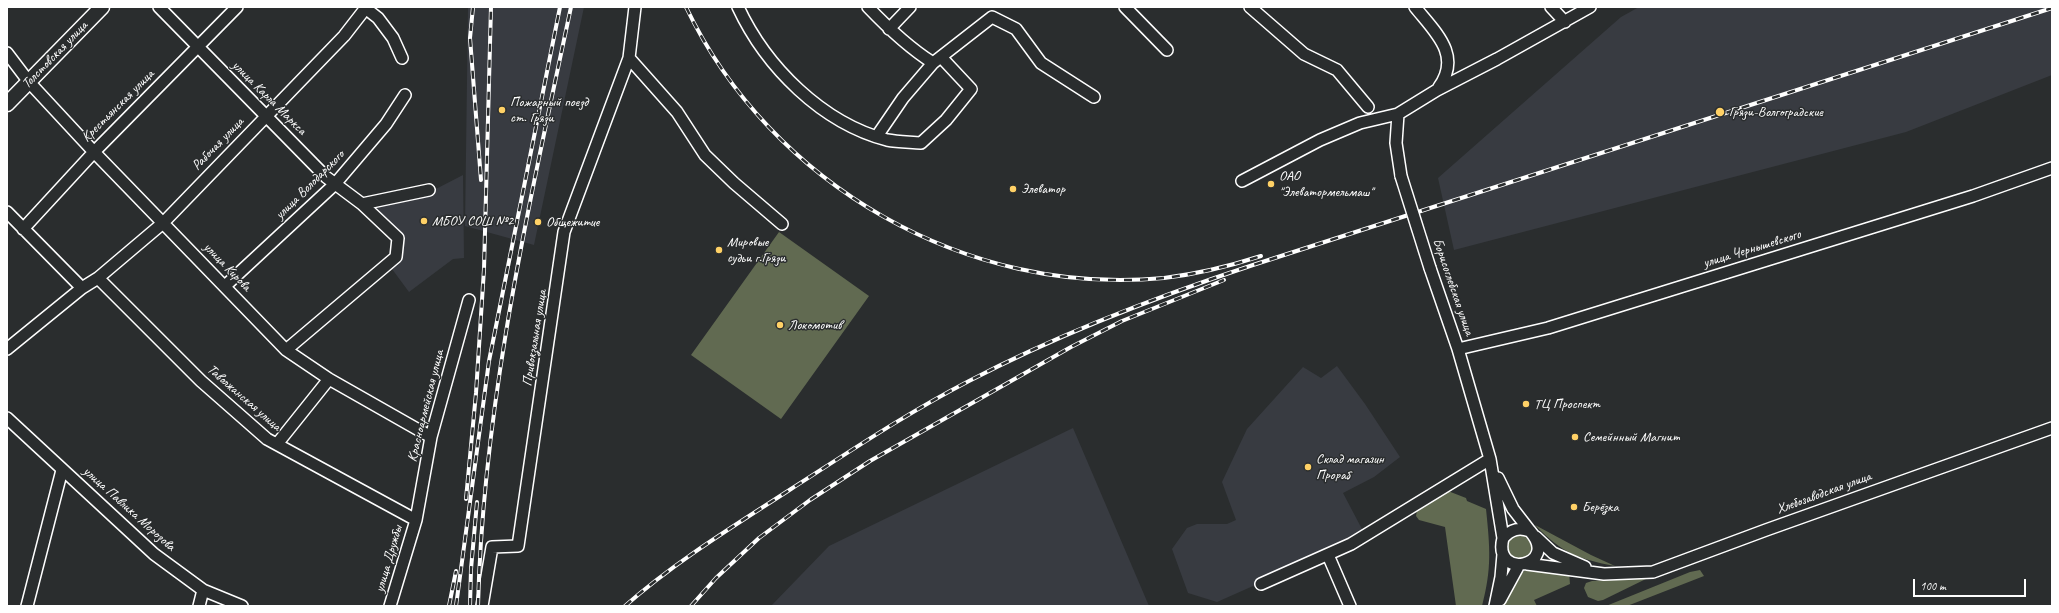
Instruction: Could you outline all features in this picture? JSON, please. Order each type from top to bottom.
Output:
[{"type":"main road","name":"Толстовская улица","points":[[7,104],[102,7]]},
{"type":"street","name":"улица Карла Маркса","points":[[159,7],[266,117],[335,184],[362,204],[398,238],[396,257],[286,350]]},
{"type":"street","name":"Крестьянская улица","points":[[23,229],[94,152],[237,7]]},
{"type":"street","name":"Привокзальная улица","points":[[482,606],[492,547],[518,546],[564,232],[629,58],[635,7]]},
{"type":"street","points":[[740,8],[764,52],[802,92],[850,127],[888,140],[921,143],[946,120],[971,89],[937,60],[916,52],[889,29],[868,7]]},
{"type":"street","points":[[889,29],[910,7]]},
{"type":"street","points":[[1125,7],[1167,50]]},
{"type":"street","points":[[1250,7],[1304,54],[1337,70],[1368,107]]},
{"type":"street","points":[[1415,7],[1444,46],[1448,58],[1455,68],[1464,72],[1472,72]]},
{"type":"street","points":[[1551,7],[1565,22]]},
{"type":"street","points":[[1242,181],[1320,140],[1360,122],[1398,114],[1437,90],[1565,22],[1590,7]]},
{"type":"street","points":[[365,8],[378,18],[393,38],[402,58]]},
{"type":"street","name":"Рабочая улица","points":[[7,349],[82,288],[98,278],[164,222],[344,36],[365,8]]},
{"type":"street","points":[[877,136],[903,98],[937,60],[992,17],[1016,29],[1040,63],[1094,97]]},
{"type":"street","name":"улица Кирова","points":[[7,53],[29,82],[94,152],[164,222],[286,350],[329,379],[431,437]]},
{"type":"street","points":[[629,58],[677,112],[705,155],[734,183],[782,224]]},
{"type":"street","points":[[1437,90],[1446,76],[1448,58]]},
{"type":"street","name":"улица Володарского","points":[[225,286],[335,184],[386,124],[405,95]]},
{"type":"street","name":"Борисоглебская улица","points":[[1398,114],[1396,143],[1400,176],[1458,349],[1492,464]]},
{"type":"street","name":"улица Чернышевского","points":[[1458,349],[1548,328],[1973,196],[2052,168]]},
{"type":"street","points":[[362,204],[429,190]]},
{"type":"street","points":[[7,212],[82,288]]},
{"type":"street","name":"Таволжанская улица","points":[[98,278],[201,381],[267,439],[416,520]]},
{"type":"street","name":"Красноармейская улица","points":[[416,520],[431,437],[469,300]]},
{"type":"street","points":[[277,444],[329,379]]},
{"type":"street","name":"улица Павлика Морозова","points":[[7,418],[154,554],[203,590],[242,606]]},
{"type":"street","name":"Хлебозаводская улица","points":[[1604,574],[1653,572],[2052,428]]},
{"type":"street","points":[[1492,464],[1513,509],[1533,534],[1552,553],[1604,574]]},
{"type":"street","points":[[1492,464],[1503,538],[1501,546],[1507,561],[1604,574]]},
{"type":"street","points":[[1261,584],[1328,555],[1355,541],[1492,464]]},
{"type":"street","points":[[27,606],[62,470]]},
{"type":"street","name":"улица Дружбы","points":[[390,606],[416,520]]},
{"type":"street","points":[[1503,538],[1514,529],[1533,534]]},
{"type":"street","points":[[1496,606],[1523,564],[1533,560],[1538,551],[1533,534]]},
{"type":"street","points":[[1496,606],[1503,554]]},
{"type":"street","points":[[1328,555],[1350,606]]},
{"type":"street","points":[[199,606],[203,590]]},
{"type":"shaded area","points":[[468,7],[584,7],[534,245],[465,226]]},
{"type":"shaded area","points":[[1639,7],[2052,7],[2052,75],[1906,132],[1454,250],[1438,178],[1621,17]]},
{"type":"shaded area","name":"МБОУ СОШ №2","points":[[463,175],[464,258],[453,259],[409,292],[392,269],[398,260],[401,237],[369,206],[430,192]]},
{"type":"shaded area","name":"Склад магазин Прораб","points":[[1337,366],[1365,404],[1400,457],[1374,477],[1343,493],[1363,531],[1332,551],[1217,602],[1188,593],[1172,549],[1187,528],[1197,524],[1227,524],[1236,520],[1222,482],[1247,429],[1303,367],[1321,378]]},
{"type":"shaded area","points":[[1073,428],[1149,606],[771,606],[829,546]]},
{"type":"green space","name":"Локомотив","points":[[779,232],[869,296],[781,419],[691,355]]},
{"type":"green space","points":[[1448,491],[1466,498],[1467,501],[1486,509],[1489,569],[1482,606],[1456,606],[1445,527],[1419,520],[1416,516],[1417,510]]},
{"type":"green space","points":[[1535,525],[1615,566],[1591,561],[1571,553],[1545,535]]},
{"type":"green space","points":[[1520,533],[1529,537],[1533,546],[1529,555],[1520,559],[1511,555],[1507,546],[1511,537]]},
{"type":"green space","points":[[1528,569],[1569,572],[1570,584],[1534,600],[1537,606],[1498,606],[1519,574]]},
{"type":"green space","points":[[1700,570],[1704,576],[1627,606],[1606,606],[1690,572]]},
{"type":"green space","points":[[1652,576],[1598,601],[1588,597],[1584,588],[1586,583],[1592,581]]},
{"type":"railway","points":[[473,7],[470,38],[481,180]]},
{"type":"railway","points":[[466,499],[476,393],[484,269],[491,7]]},
{"type":"railway","points":[[456,606],[489,361],[560,7]]},
{"type":"railway","points":[[478,606],[482,530],[489,455],[499,380],[524,230],[571,7]]},
{"type":"railway","points":[[686,7],[723,71],[769,127],[823,176],[883,216],[949,248],[1018,269],[1090,279],[1164,278],[1213,269],[1261,256]]},
{"type":"railway","points":[[625,606],[664,574],[706,544],[901,419],[969,381],[1039,347],[1109,317],[1253,265],[2052,8]]},
{"type":"railway","points":[[691,606],[716,578],[759,538],[810,500],[870,461],[1071,347],[1122,321],[1224,280]]},
{"type":"railway","points":[[470,606],[471,569],[477,502]]},
{"type":"railway","points":[[449,606],[456,571]]},
{"type":"place","name":"Пожарный поезд ст. Грязи","points":[[502,110]]},
{"type":"place","name":"Грязи-Волгоградские","points":[[1720,112]]},
{"type":"place","name":"ОАО \"Элеватормельмаш\"","points":[[1271,184]]},
{"type":"place","name":"Элеватор","points":[[1013,189]]},
{"type":"place","name":"МБОУ СОШ №2","points":[[424,221]]},
{"type":"place","name":"Общежитие","points":[[538,222]]},
{"type":"place","name":"Мировые судьи г.Грязи","points":[[719,250]]},
{"type":"place","name":"Локомотив","points":[[780,325]]},
{"type":"place","name":"ТЦ Проспект","points":[[1526,404]]},
{"type":"place","name":"Семейнный Магнит","points":[[1575,437]]},
{"type":"place","name":"Склад магазин Прораб","points":[[1308,467]]},
{"type":"place","name":"Берёзка","points":[[1574,507]]}]
